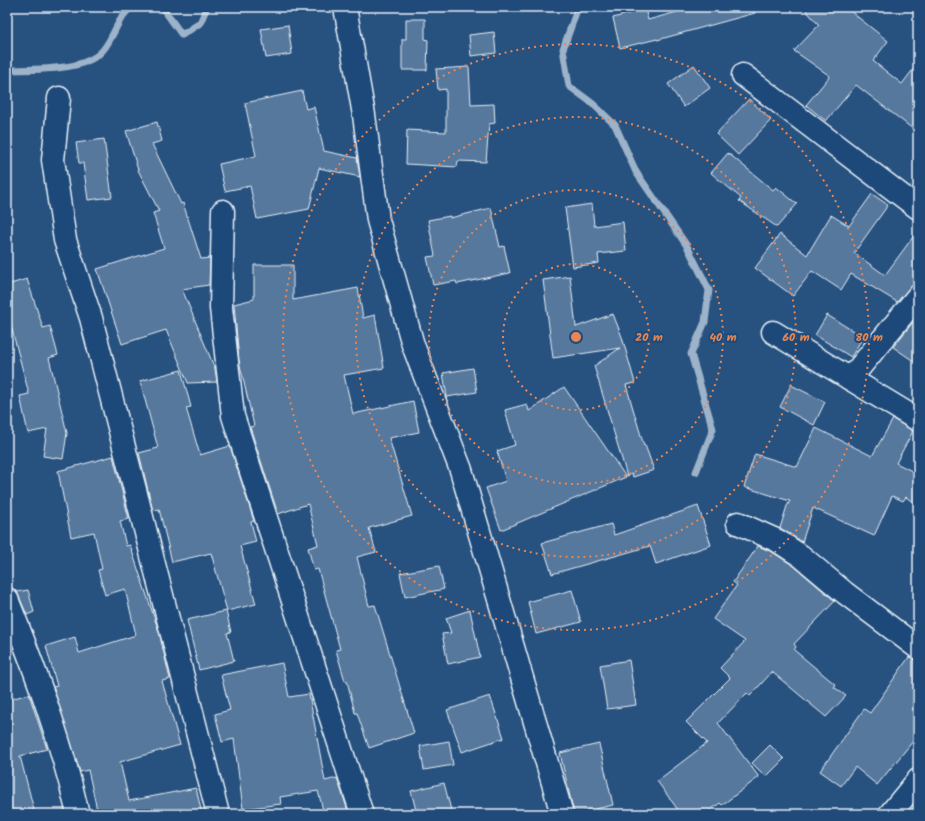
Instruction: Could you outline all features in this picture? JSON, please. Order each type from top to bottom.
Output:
[{"type":"street","points":[[346,13],[364,115],[378,220],[413,345],[460,470],[562,814]]},
{"type":"street","points":[[743,75],[918,208]]},
{"type":"street","points":[[59,98],[52,160],[64,240],[91,318],[218,814]]},
{"type":"street","points":[[223,211],[221,308],[233,416],[362,814]]},
{"type":"street","points":[[850,378],[918,296]]},
{"type":"street","points":[[773,332],[918,420]]},
{"type":"street","points":[[738,523],[778,541],[801,556],[845,593],[918,648]]},
{"type":"street","points":[[7,599],[38,676],[70,780],[78,814]]},
{"type":"street","points":[[890,814],[918,780]]},
{"type":"building","points":[[695,7],[755,7],[755,13],[657,40],[620,48],[613,18],[645,9],[648,20]]},
{"type":"building","points":[[803,7],[845,7],[888,41],[873,61],[902,84],[918,63],[918,133],[856,85],[826,121],[806,105],[830,76],[794,51],[819,25]]},
{"type":"building","points":[[406,19],[425,19],[425,39],[428,40],[427,70],[402,70],[402,39],[406,39]]},
{"type":"building","points":[[288,25],[292,54],[266,58],[261,29]]},
{"type":"building","points":[[494,32],[496,53],[471,56],[469,35]]},
{"type":"building","points":[[694,65],[710,88],[684,107],[668,84]]},
{"type":"building","points":[[469,67],[471,105],[494,104],[495,123],[489,124],[486,162],[458,161],[457,167],[406,164],[407,130],[446,132],[446,89],[438,90],[436,69]]},
{"type":"building","points":[[302,91],[306,109],[314,107],[324,151],[357,158],[360,177],[319,168],[309,209],[257,219],[250,186],[225,191],[219,164],[256,156],[245,103]]},
{"type":"building","points":[[749,99],[771,120],[738,155],[716,134]]},
{"type":"building","points":[[157,122],[162,141],[152,144],[181,204],[183,203],[201,259],[210,258],[209,285],[182,289],[215,369],[217,382],[188,383],[166,330],[122,344],[97,269],[164,248],[153,213],[159,211],[138,170],[126,131]]},
{"type":"building","points":[[104,139],[112,197],[88,200],[83,163],[79,163],[76,143]]},
{"type":"building","points":[[728,153],[773,190],[776,187],[797,204],[777,227],[739,201],[741,198],[711,173]]},
{"type":"building","points":[[872,194],[888,205],[854,253],[885,275],[918,230],[918,280],[897,302],[851,274],[841,290],[812,271],[793,296],[755,268],[780,234],[807,255],[831,215],[849,226]]},
{"type":"building","points":[[592,204],[594,226],[623,222],[626,251],[598,254],[599,263],[573,267],[565,208]]},
{"type":"building","points":[[491,208],[500,247],[504,246],[510,273],[457,284],[456,281],[433,285],[427,257],[435,256],[428,220],[450,216],[450,218]]},
{"type":"building","points":[[254,265],[293,265],[293,300],[358,288],[363,318],[375,315],[384,368],[344,375],[353,414],[413,401],[419,432],[389,438],[412,516],[369,528],[376,552],[357,557],[369,606],[375,605],[414,733],[369,748],[357,713],[355,713],[347,681],[345,681],[336,650],[340,649],[318,569],[314,570],[308,548],[318,545],[308,504],[278,514],[250,427],[254,426],[239,361],[234,304],[254,299]]},
{"type":"building","points":[[570,276],[576,327],[613,314],[622,337],[635,383],[626,385],[644,446],[645,445],[654,470],[633,477],[632,474],[627,476],[594,366],[620,348],[553,358],[543,280]]},
{"type":"building","points":[[27,279],[43,328],[50,326],[58,355],[49,358],[67,433],[63,459],[43,456],[47,429],[28,433],[20,396],[29,394],[10,322],[7,324],[7,285]]},
{"type":"building","points":[[827,315],[863,337],[851,357],[815,335]]},
{"type":"building","points":[[918,316],[918,364],[893,347]]},
{"type":"building","points":[[473,368],[477,392],[447,397],[443,373]]},
{"type":"building","points":[[181,370],[191,407],[186,408],[200,455],[230,446],[254,521],[251,522],[256,542],[240,546],[256,604],[227,611],[211,553],[172,562],[159,509],[153,511],[139,453],[158,448],[140,381]]},
{"type":"building","points":[[791,385],[825,402],[814,425],[780,407]]},
{"type":"building","points":[[564,387],[626,477],[501,530],[486,488],[506,481],[497,451],[515,445],[505,410],[527,404],[529,411]]},
{"type":"building","points":[[893,419],[913,431],[896,463],[918,474],[918,506],[906,497],[903,501],[892,496],[874,536],[813,508],[802,542],[780,528],[790,501],[744,487],[755,454],[797,467],[816,428],[872,456]]},
{"type":"building","points":[[113,456],[129,519],[120,521],[126,546],[130,545],[159,632],[170,679],[162,681],[180,745],[120,762],[129,801],[196,788],[202,814],[98,814],[88,770],[80,772],[53,687],[57,686],[46,646],[75,637],[79,653],[136,635],[125,589],[105,595],[98,570],[102,569],[94,532],[71,537],[58,471]]},
{"type":"building","points":[[698,506],[711,545],[656,564],[650,546],[552,574],[542,543],[611,524],[614,535]]},
{"type":"building","points":[[758,546],[772,552],[794,566],[835,601],[794,644],[796,647],[794,650],[836,685],[834,687],[846,696],[826,717],[772,672],[750,696],[747,693],[718,723],[759,777],[722,805],[720,803],[705,814],[681,814],[657,781],[707,743],[686,722],[730,678],[720,668],[745,641],[713,619],[737,585],[733,582]]},
{"type":"building","points":[[439,566],[444,589],[405,597],[400,573]]},
{"type":"building","points":[[28,590],[34,612],[27,615],[17,592]]},
{"type":"building","points":[[572,590],[581,622],[536,634],[528,602]]},
{"type":"building","points":[[470,610],[480,657],[448,664],[442,634],[451,633],[446,618]]},
{"type":"building","points":[[226,611],[231,632],[227,633],[234,661],[199,670],[187,620]]},
{"type":"building","points":[[909,657],[918,660],[918,735],[877,785],[855,767],[841,786],[820,771],[864,709],[870,713]]},
{"type":"building","points":[[629,660],[636,705],[607,709],[600,665]]},
{"type":"building","points":[[282,663],[289,697],[309,694],[325,781],[337,778],[349,814],[324,814],[318,791],[280,797],[281,804],[243,809],[234,739],[222,742],[215,714],[230,710],[221,675]]},
{"type":"building","points":[[29,694],[47,749],[20,756],[35,814],[7,814],[7,700]]},
{"type":"building","points":[[490,696],[504,738],[462,752],[447,710]]},
{"type":"building","points":[[449,741],[453,765],[424,770],[420,746]]},
{"type":"building","points":[[599,744],[613,805],[574,814],[560,753]]},
{"type":"building","points":[[770,745],[784,759],[766,777],[752,763]]},
{"type":"building","points":[[444,783],[452,814],[417,814],[411,791]]},
{"type":"waterway","points":[[7,70],[44,69],[72,66],[95,57],[107,45],[119,21],[132,7]]},
{"type":"waterway","points":[[162,7],[182,35],[200,23],[207,7]]},
{"type":"waterway","points":[[578,7],[563,49],[569,86],[592,103],[615,125],[636,172],[687,246],[709,290],[705,322],[691,354],[713,429],[696,472]]}]
